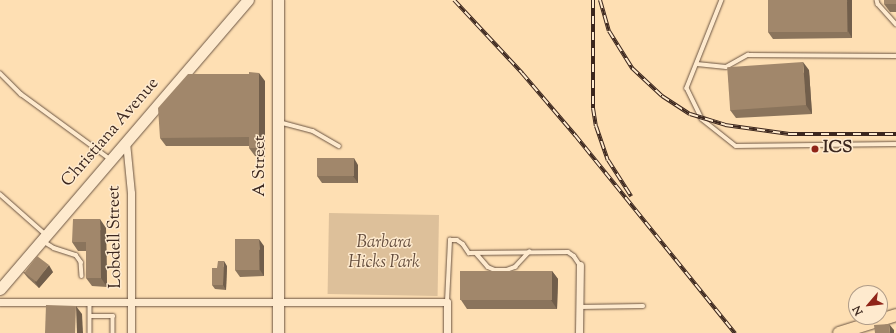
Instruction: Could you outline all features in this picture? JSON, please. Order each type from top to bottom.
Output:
[{"type":"main road","name":"Christiana Avenue","points":[[0,289],[248,0]]},
{"type":"main road","name":"A Street","points":[[278,0],[278,333]]},
{"type":"main road","points":[[839,333],[896,315]]},
{"type":"street","name":"Lobdell Street","points":[[126,142],[131,193],[131,333]]},
{"type":"street","points":[[579,333],[580,264]]},
{"type":"street","points":[[0,302],[131,304],[447,302],[447,333]]},
{"type":"lane","points":[[722,0],[688,88],[702,119],[736,146],[896,144]]},
{"type":"lane","points":[[877,0],[878,4],[896,24]]},
{"type":"lane","points":[[697,64],[726,67],[748,55],[896,56]]},
{"type":"lane","points":[[0,73],[21,94],[110,160]]},
{"type":"lane","points":[[278,122],[313,131],[339,146]]},
{"type":"lane","points":[[0,194],[54,248],[76,255],[81,262],[82,276]]},
{"type":"lane","points":[[447,302],[450,240],[457,240],[463,244],[469,253],[568,252],[574,256],[580,264]]},
{"type":"lane","points":[[476,253],[488,267],[495,270],[507,270],[515,267],[529,252]]},
{"type":"lane","points":[[90,303],[90,333]]},
{"type":"lane","points":[[579,307],[643,306]]},
{"type":"lane","points":[[90,316],[113,316],[113,333]]},
{"type":"green space","name":"Barbara Hicks Park","points":[[329,213],[439,215],[438,296],[328,294]]},
{"type":"building","points":[[768,0],[847,0],[847,32],[768,32]]},
{"type":"building","points":[[884,0],[896,0],[896,4],[884,4]]},
{"type":"building","points":[[803,62],[806,105],[730,110],[727,67]]},
{"type":"building","points":[[249,72],[259,73],[259,148],[249,148],[249,137],[160,138],[158,108],[188,74],[249,74]]},
{"type":"building","points":[[317,158],[354,158],[354,176],[317,176]]},
{"type":"building","points":[[73,219],[100,219],[101,278],[86,278],[86,242],[72,242]]},
{"type":"building","points":[[235,239],[259,239],[259,270],[235,270]]},
{"type":"building","points":[[37,256],[49,265],[36,282],[24,273]]},
{"type":"building","points":[[218,261],[224,261],[223,285],[212,285],[212,268],[217,268]]},
{"type":"building","points":[[460,271],[552,271],[552,300],[460,300]]},
{"type":"building","points":[[46,305],[76,306],[75,333],[45,333]]},
{"type":"building","points":[[888,324],[890,333],[875,333],[874,325]]},
{"type":"railway","points":[[454,0],[522,73],[575,135],[735,333]]},
{"type":"railway","points":[[593,0],[593,108],[596,126],[608,160],[631,196]]},
{"type":"railway","points":[[600,0],[609,31],[632,68],[662,96],[690,114],[725,125],[789,134],[896,134]]},
{"type":"place","name":"ICS","points":[[815,149]]}]
